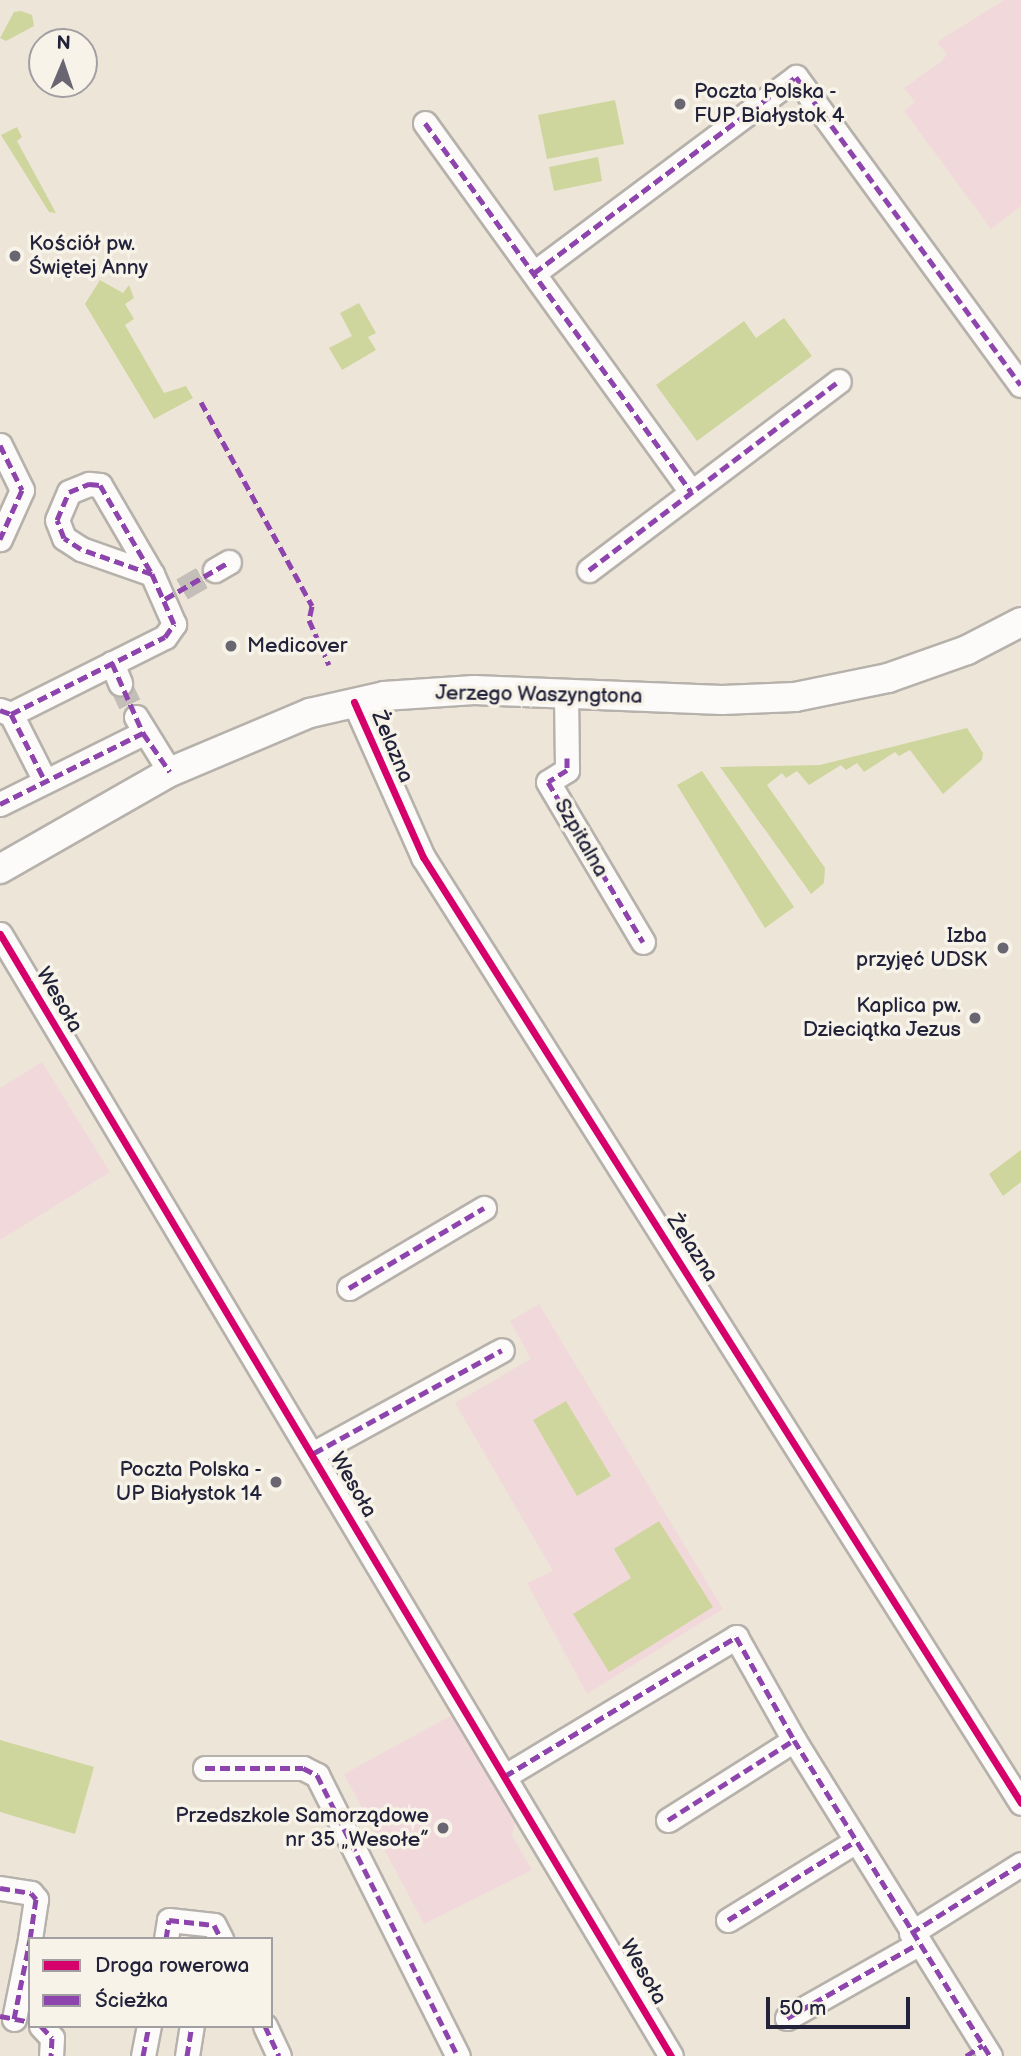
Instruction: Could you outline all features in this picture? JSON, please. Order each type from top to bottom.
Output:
[{"type":"street","points":[[534,273],[796,77],[1021,385]]},
{"type":"street","points":[[425,123],[691,492]]},
{"type":"street","points":[[589,570],[839,381]]},
{"type":"street","points":[[0,445],[22,490],[0,538]]},
{"type":"street","points":[[45,781],[6,712],[116,673],[171,632],[174,616],[173,594],[152,574],[100,485],[82,485],[62,501],[57,520],[64,538],[81,549],[152,574]]},
{"type":"street","name":"Jerzego Waszyngtona","points":[[0,869],[170,772],[268,726],[355,702],[474,690],[748,699],[842,690],[922,667],[1021,622]]},
{"type":"street","name":"Szpitalna","points":[[566,694],[567,770],[548,782],[643,942]]},
{"type":"street","name":"Żelazna","points":[[355,702],[423,857],[1021,1803]]},
{"type":"street","points":[[0,804],[45,781],[139,725],[170,772]]},
{"type":"street","name":"Wesoła","points":[[0,934],[314,1453],[671,2056]]},
{"type":"street","points":[[349,1288],[484,1208]]},
{"type":"street","points":[[314,1453],[502,1350]]},
{"type":"street","points":[[505,1776],[736,1637],[794,1740],[915,1938],[980,2052]]},
{"type":"street","points":[[668,1820],[794,1740]]},
{"type":"street","points":[[205,1768],[303,1768],[317,1775],[458,2056]]},
{"type":"street","points":[[728,1920],[856,1841]]},
{"type":"street","points":[[787,2018],[915,1938],[1021,1864]]},
{"type":"street","points":[[0,1888],[31,1893],[36,1899],[30,1937]]},
{"type":"street","points":[[166,1937],[169,1920],[214,1925],[220,1937]]},
{"type":"street","points":[[14,2019],[28,1949]]},
{"type":"street","points":[[43,2028],[52,2038],[51,2056]]},
{"type":"street","points":[[144,2056],[149,2028]]},
{"type":"street","points":[[187,2056],[192,2028]]},
{"type":"street","points":[[266,2028],[279,2056]]},
{"type":"shaded area","points":[[1004,0],[1021,0],[1021,206],[991,229],[904,111],[915,102],[904,88],[942,61],[947,54],[937,42]]},
{"type":"shaded area","points":[[42,1062],[110,1172],[0,1240],[0,1088]]},
{"type":"shaded area","points":[[539,1304],[723,1609],[587,1694],[527,1583],[553,1571],[455,1403],[531,1359],[510,1321]]},
{"type":"shaded area","name":"Przedszkole Samorządowe nr 35 „Wesołe”","points":[[452,1715],[516,1819],[512,1836],[532,1870],[424,1924],[344,1774]]},
{"type":"green space","points":[[21,11],[32,15],[34,26],[6,41],[0,38],[14,12]]},
{"type":"green space","points":[[615,100],[624,144],[547,159],[538,115]]},
{"type":"green space","points":[[17,127],[22,137],[17,141],[56,213],[49,212],[1,135]]},
{"type":"green space","points":[[598,157],[602,181],[554,191],[549,167]]},
{"type":"green space","points":[[100,280],[123,293],[129,285],[134,298],[125,304],[134,319],[125,325],[164,393],[186,386],[193,398],[154,419],[85,304]]},
{"type":"green space","points":[[359,303],[376,333],[368,337],[376,350],[342,370],[329,348],[352,336],[340,313]]},
{"type":"green space","points":[[784,318],[812,356],[697,441],[656,385],[744,321],[756,338]]},
{"type":"green space","points":[[967,728],[983,753],[982,760],[943,794],[910,750],[899,756],[895,752],[864,772],[857,763],[846,770],[841,765],[809,785],[797,771],[786,778],[782,773],[767,785],[825,868],[824,883],[811,894],[720,767],[820,765]]},
{"type":"green space","points":[[702,771],[794,907],[765,928],[677,785]]},
{"type":"green space","points":[[1021,1150],[1021,1182],[1003,1196],[989,1174]]},
{"type":"green space","points":[[566,1401],[611,1476],[577,1496],[533,1420]]},
{"type":"green space","points":[[659,1521],[713,1607],[609,1672],[573,1614],[631,1578],[614,1549]]},
{"type":"green space","points":[[0,1740],[94,1767],[75,1834],[0,1812]]},
{"type":"tunnel","points":[[182,589],[215,570]]},
{"type":"tunnel","points":[[120,683],[136,717]]},
{"type":"marked path","points":[[534,273],[796,77],[1021,385]]},
{"type":"marked path","points":[[425,123],[691,492]]},
{"type":"marked path","points":[[589,570],[839,381]]},
{"type":"marked path","points":[[201,402],[312,606],[309,620],[329,665]]},
{"type":"marked path","points":[[0,445],[22,490],[0,539]]},
{"type":"marked path","points":[[0,710],[11,714],[165,637],[174,624],[152,574],[81,549],[64,538],[57,520],[69,492],[89,484],[100,485],[152,574]]},
{"type":"marked path","points":[[165,599],[229,562]]},
{"type":"marked path","points":[[112,663],[143,733],[170,772]]},
{"type":"marked path","points":[[11,714],[45,781]]},
{"type":"marked path","points":[[0,804],[143,733]]},
{"type":"marked path","points":[[567,758],[567,770],[548,782],[643,942]]},
{"type":"marked path","points":[[349,1288],[484,1208]]},
{"type":"marked path","points":[[314,1453],[502,1350]]},
{"type":"marked path","points":[[505,1776],[736,1637],[794,1740],[990,2056]]},
{"type":"marked path","points":[[668,1820],[794,1740]]},
{"type":"marked path","points":[[205,1768],[303,1768],[317,1775],[458,2056]]},
{"type":"marked path","points":[[728,1920],[856,1841]]},
{"type":"marked path","points":[[911,1933],[1021,1864]]},
{"type":"marked path","points":[[0,1888],[31,1893],[36,1899],[30,1937]]},
{"type":"marked path","points":[[166,1937],[169,1920],[214,1925],[220,1937]]},
{"type":"marked path","points":[[787,2018],[918,1944]]},
{"type":"marked path","points":[[14,2019],[28,1950]]},
{"type":"marked path","points":[[0,2016],[28,2022]]},
{"type":"marked path","points":[[43,2028],[52,2038],[51,2056]]},
{"type":"marked path","points":[[143,2056],[149,2028]]},
{"type":"marked path","points":[[187,2056],[192,2028]]},
{"type":"marked path","points":[[266,2028],[279,2056]]},
{"type":"marked path","points":[[966,2056],[983,2045]]},
{"type":"cycle path","points":[[354,702],[423,857],[1021,1803]]},
{"type":"cycle path","points":[[0,934],[671,2056]]},
{"type":"place","name":"Poczta Polska - FUP Białystok 4","points":[[680,104]]},
{"type":"place","name":"Kościół pw. Świętej Anny","points":[[15,256]]},
{"type":"place","name":"Medicover","points":[[231,646]]},
{"type":"place","name":"Izba przyjęć UDSK","points":[[1003,948]]},
{"type":"place","name":"Kaplica pw. Dzieciątka Jezus","points":[[975,1018]]},
{"type":"place","name":"Poczta Polska - UP Białystok 14","points":[[276,1482]]},
{"type":"place","name":"Przedszkole Samorządowe nr 35 „Wesołe”","points":[[443,1828]]}]
